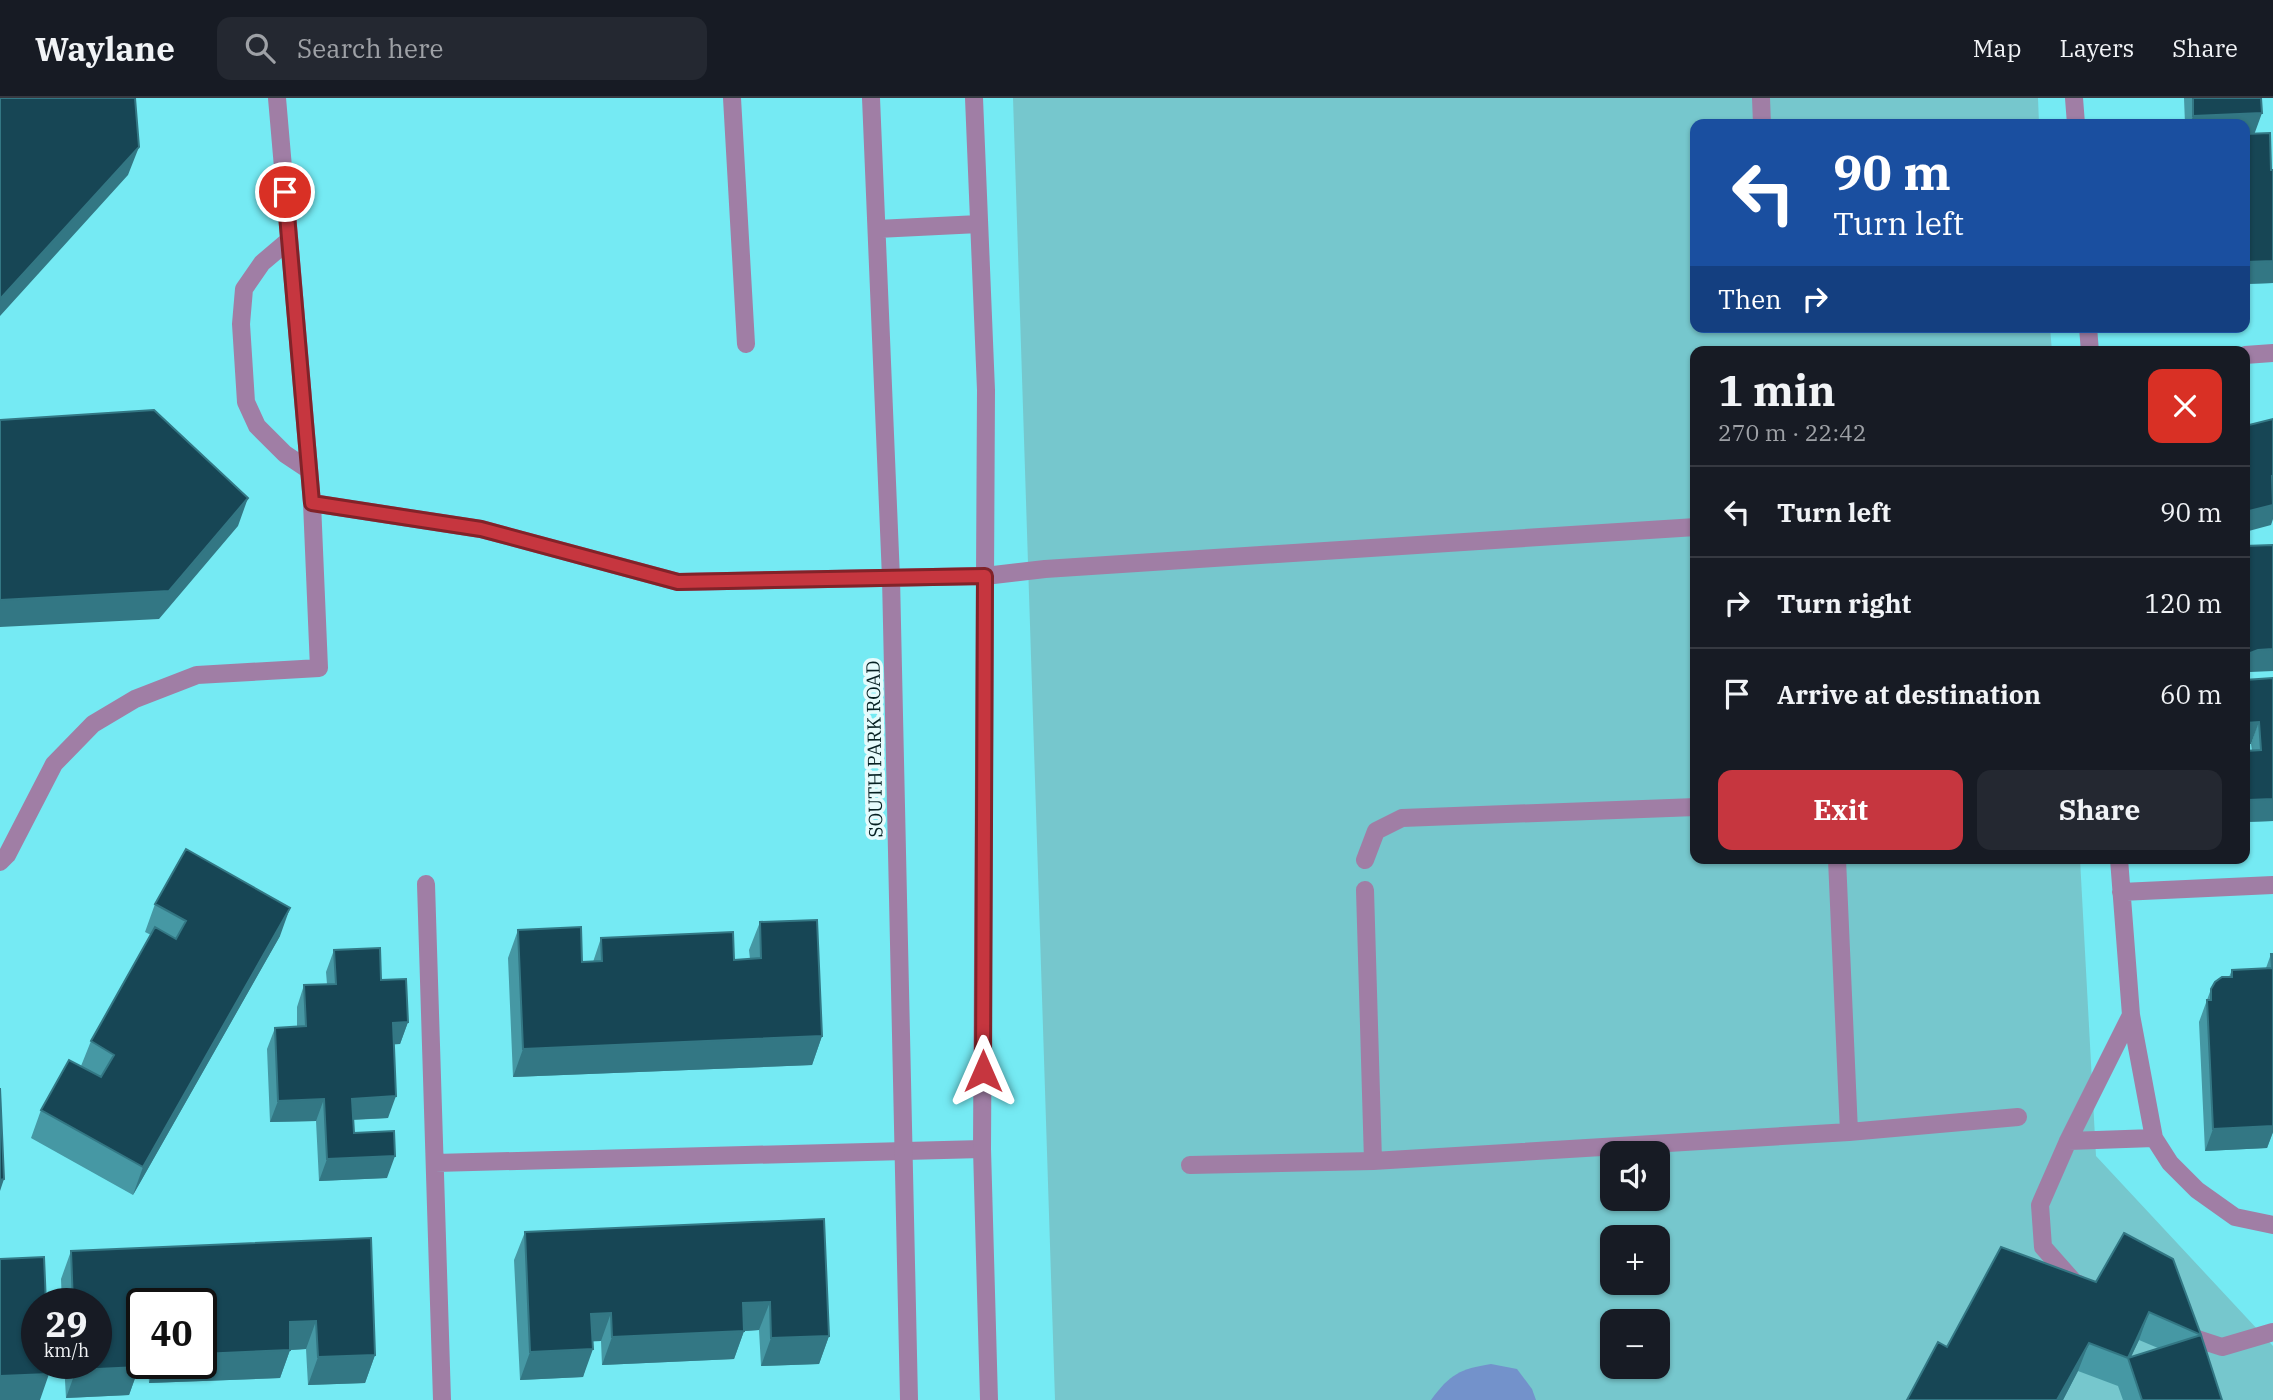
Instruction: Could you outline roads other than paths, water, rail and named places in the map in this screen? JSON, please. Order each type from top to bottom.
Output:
[{"type":"street","points":[[0,862],[7,855],[54,764],[93,724],[135,699],[197,675],[319,668],[312,503],[277,98]]},
{"type":"street","points":[[732,98],[746,344]]},
{"type":"street","name":"SOUTH PARK ROAD","points":[[871,98],[891,578],[909,1400]]},
{"type":"street","points":[[974,98],[986,390],[982,1149],[989,1400]]},
{"type":"street","points":[[1761,98],[1762,119]]},
{"type":"street","points":[[2074,98],[2076,119]]},
{"type":"street","points":[[877,229],[979,224]]},
{"type":"street","points":[[289,240],[262,263],[244,289],[241,324],[246,402],[257,426],[285,454],[309,470]]},
{"type":"street","points":[[2250,355],[2273,353]]},
{"type":"street","points":[[312,503],[481,529],[678,582],[985,576],[1073,567],[1690,527]]},
{"type":"street","points":[[1365,860],[1377,831],[1402,818],[1690,807]]},
{"type":"street","points":[[1837,864],[1849,1132]]},
{"type":"street","points":[[2119,864],[2131,1015],[2154,1138],[2170,1163],[2197,1190],[2235,1217],[2273,1225]]},
{"type":"street","points":[[426,884],[442,1400]]},
{"type":"street","points":[[2121,892],[2273,885]]},
{"type":"street","points":[[1365,890],[1373,1161]]},
{"type":"street","points":[[2096,1292],[2074,1282],[2043,1247],[2040,1205],[2068,1141],[2131,1015]]},
{"type":"street","points":[[1190,1164],[1373,1161],[1849,1132],[2018,1117]]},
{"type":"street","points":[[2068,1141],[2154,1138]]},
{"type":"street","points":[[435,1163],[982,1149]]},
{"type":"street","points":[[2179,1333],[2222,1347],[2273,1332]]}]
